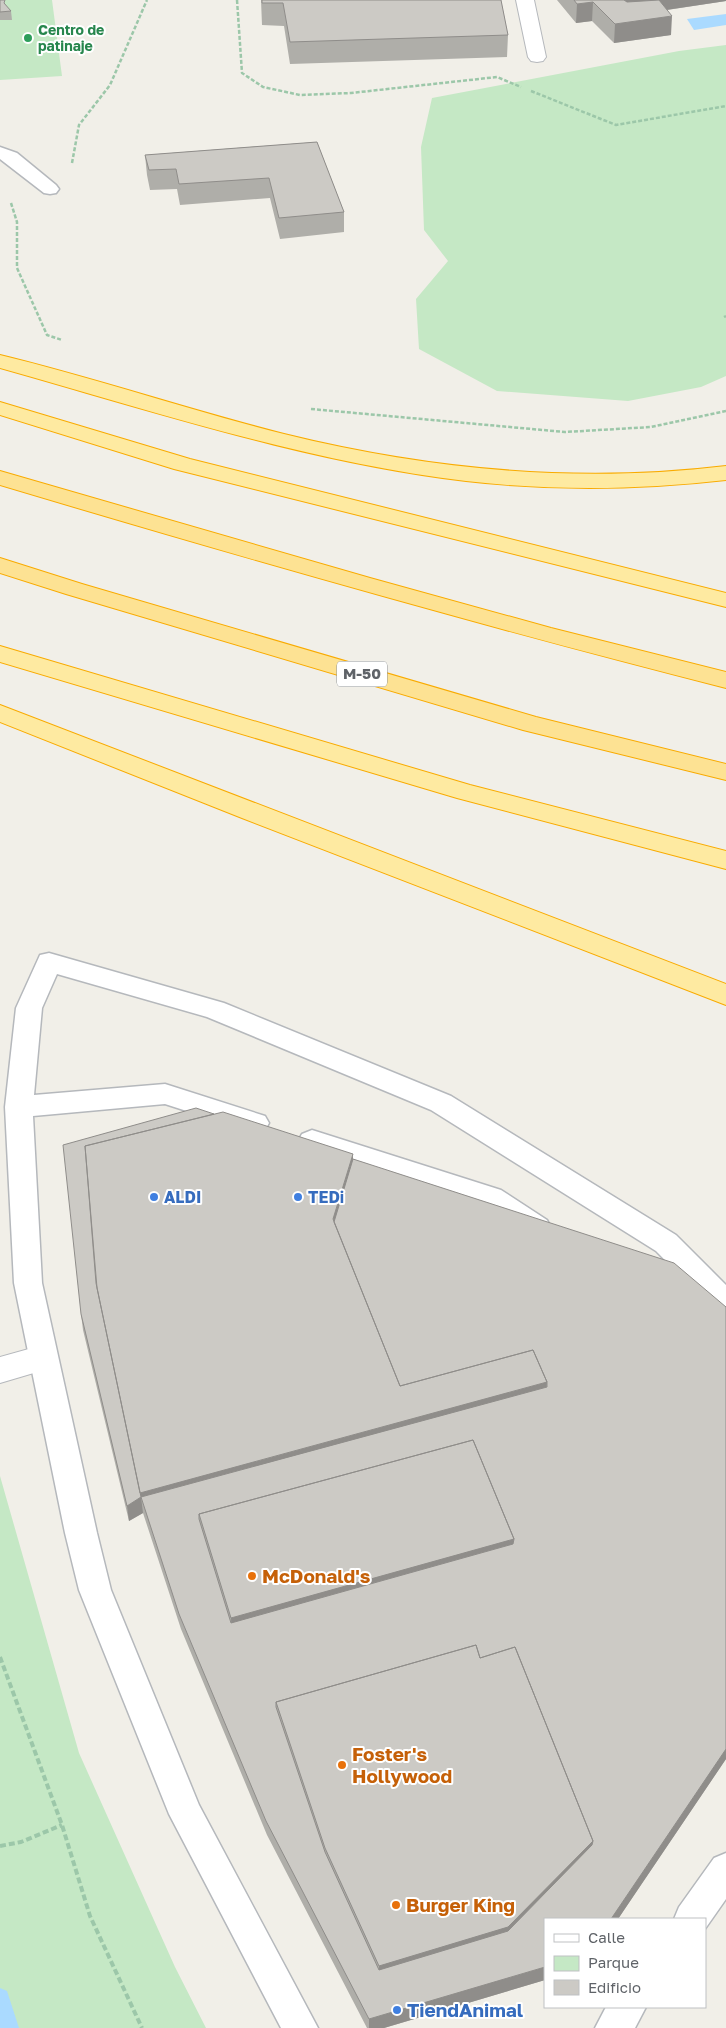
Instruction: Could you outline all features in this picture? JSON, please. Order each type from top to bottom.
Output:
[{"type":"highway","points":[[0,361],[268,436],[381,461],[461,473],[542,480],[627,481],[726,473]]},
{"type":"highway","points":[[0,408],[182,464],[726,600]]},
{"type":"highway","points":[[0,478],[574,643],[726,680]]},
{"type":"highway","name":"M-50","points":[[0,565],[74,589],[532,724],[726,772]]},
{"type":"highway","points":[[0,654],[466,792],[726,860]]},
{"type":"highway","points":[[0,713],[251,812],[726,994]]},
{"type":"street","points":[[525,0],[537,57]]},
{"type":"street","points":[[0,1370],[43,1358]]},
{"type":"lane","points":[[0,152],[10,157],[50,189]]},
{"type":"lane","points":[[300,2028],[186,1814],[95,1590],[28,1283],[19,1107],[29,1008],[49,962],[215,1010],[440,1103],[666,1243],[726,1304]]},
{"type":"lane","points":[[19,1107],[165,1094],[491,1198],[538,1229]]},
{"type":"lane","points":[[692,1918],[726,1870]]},
{"type":"lane","points":[[613,2028],[627,2008]]},
{"type":"path","points":[[64,341],[47,335],[17,268],[17,222],[11,203],[50,189],[72,167],[79,125],[110,85],[147,0]]},
{"type":"path","points":[[237,0],[242,73],[263,87],[290,93],[300,95],[352,92],[497,77],[616,125],[722,106],[726,107]]},
{"type":"path","points":[[308,409],[564,432],[651,427],[726,411]]},
{"type":"path","points":[[0,1657],[62,1825],[90,1916],[142,2028]]},
{"type":"path","points":[[0,1846],[21,1842],[62,1825]]},
{"type":"green space","name":"Centro de patinaje","points":[[0,0],[52,0],[62,76],[0,80]]},
{"type":"green space","points":[[726,45],[726,376],[701,387],[628,401],[497,391],[419,349],[416,299],[448,261],[424,230],[421,147],[432,98],[679,51]]},
{"type":"green space","points":[[0,1476],[79,1753],[175,1967],[206,2028],[0,2028]]},
{"type":"water","points":[[726,14],[726,25],[694,30],[687,19]]},
{"type":"building","points":[[0,0],[5,0],[4,3],[11,11],[0,12]]},
{"type":"building","points":[[262,0],[501,0],[508,35],[290,42],[283,3],[262,3]]},
{"type":"building","points":[[574,0],[624,0],[627,2],[659,0],[672,16],[615,24],[593,2],[577,4]]},
{"type":"building","points":[[317,142],[344,212],[279,218],[269,178],[179,184],[176,169],[149,170],[145,155]]},
{"type":"building","points":[[196,1108],[214,1114],[85,1146],[97,1288],[141,1497],[127,1506],[81,1314],[63,1145]]},
{"type":"building","points":[[223,1112],[353,1154],[333,1219],[400,1386],[533,1350],[547,1382],[140,1493],[96,1283],[85,1146]]},
{"type":"building","points":[[353,1159],[674,1263],[726,1307],[726,1749],[612,1918],[544,1918],[544,1967],[369,2019],[266,1821],[179,1614],[141,1497],[547,1387],[547,1382],[533,1350],[400,1386],[334,1222]],"holes":[[[473,1440],[514,1539],[513,1544],[231,1623],[199,1514]],[[476,1645],[480,1658],[515,1647],[593,1841],[592,1845],[508,1931],[379,1970],[325,1852],[276,1707],[276,1702]]]},
{"type":"building","points":[[473,1440],[514,1539],[231,1618],[199,1514]]},
{"type":"building","points":[[476,1645],[480,1658],[515,1647],[593,1841],[508,1927],[379,1966],[325,1848],[276,1702]]},
{"type":"waterway","points":[[0,1998],[9,2028]]},
{"type":"place","name":"Centro de patinaje","points":[[28,38]]},
{"type":"place","name":"ALDI","points":[[154,1197]]},
{"type":"place","name":"TEDi","points":[[298,1197]]},
{"type":"place","name":"McDonald's","points":[[252,1576]]},
{"type":"place","name":"Foster's Hollywood","points":[[342,1765]]},
{"type":"place","name":"Burger King","points":[[396,1905]]},
{"type":"place","name":"TiendAnimal","points":[[397,2010]]}]
